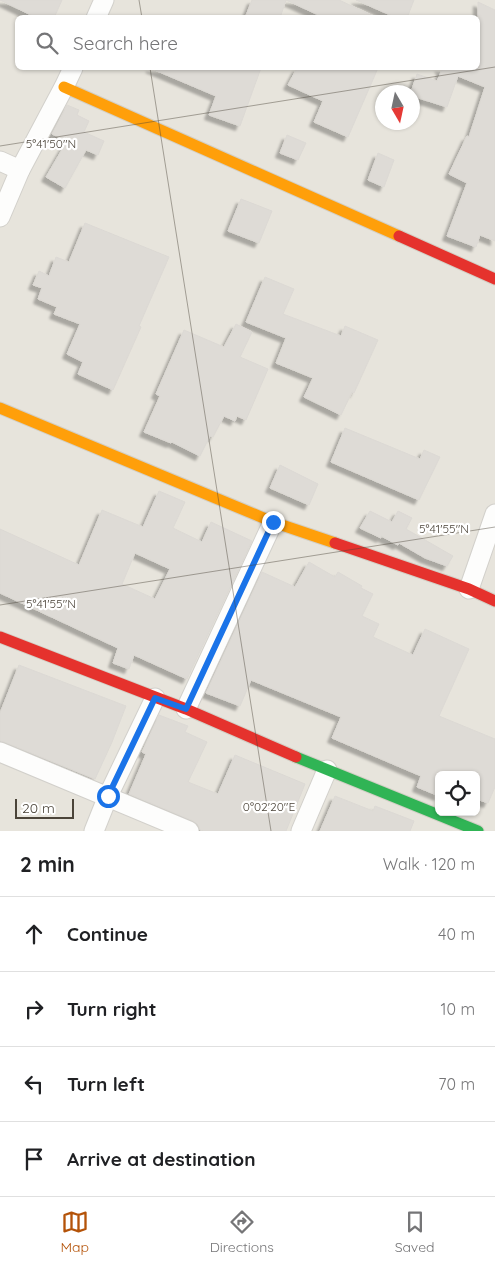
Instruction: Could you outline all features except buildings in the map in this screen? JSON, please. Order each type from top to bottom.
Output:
[{"type":"street","points":[[97,15],[104,0]]},
{"type":"street","points":[[0,217],[20,170],[72,70]]},
{"type":"street","points":[[64,87],[495,279]]},
{"type":"street","points":[[0,161],[20,170]]},
{"type":"street","points":[[0,408],[273,522],[469,589],[495,601]]},
{"type":"street","points":[[469,589],[495,514]]},
{"type":"street","points":[[186,709],[273,522]]},
{"type":"street","points":[[0,637],[186,709],[327,770],[478,831]]},
{"type":"street","points":[[94,831],[108,796],[155,698]]},
{"type":"street","points":[[0,752],[189,831]]},
{"type":"street","points":[[301,831],[327,770]]},
{"type":"shaded area","points":[[0,0],[495,0],[495,831],[0,831]]},
{"type":"traffic: fast","points":[[296,757],[478,831]]},
{"type":"traffic: slow","points":[[64,87],[399,236]]},
{"type":"traffic: slow","points":[[0,408],[273,522],[335,543]]},
{"type":"traffic: jam","points":[[399,236],[495,279]]},
{"type":"traffic: jam","points":[[335,543],[469,589],[495,601]]},
{"type":"traffic: jam","points":[[0,637],[186,709],[296,757]]},
{"type":"route","points":[[108,796],[155,698],[186,709],[273,522]]}]
